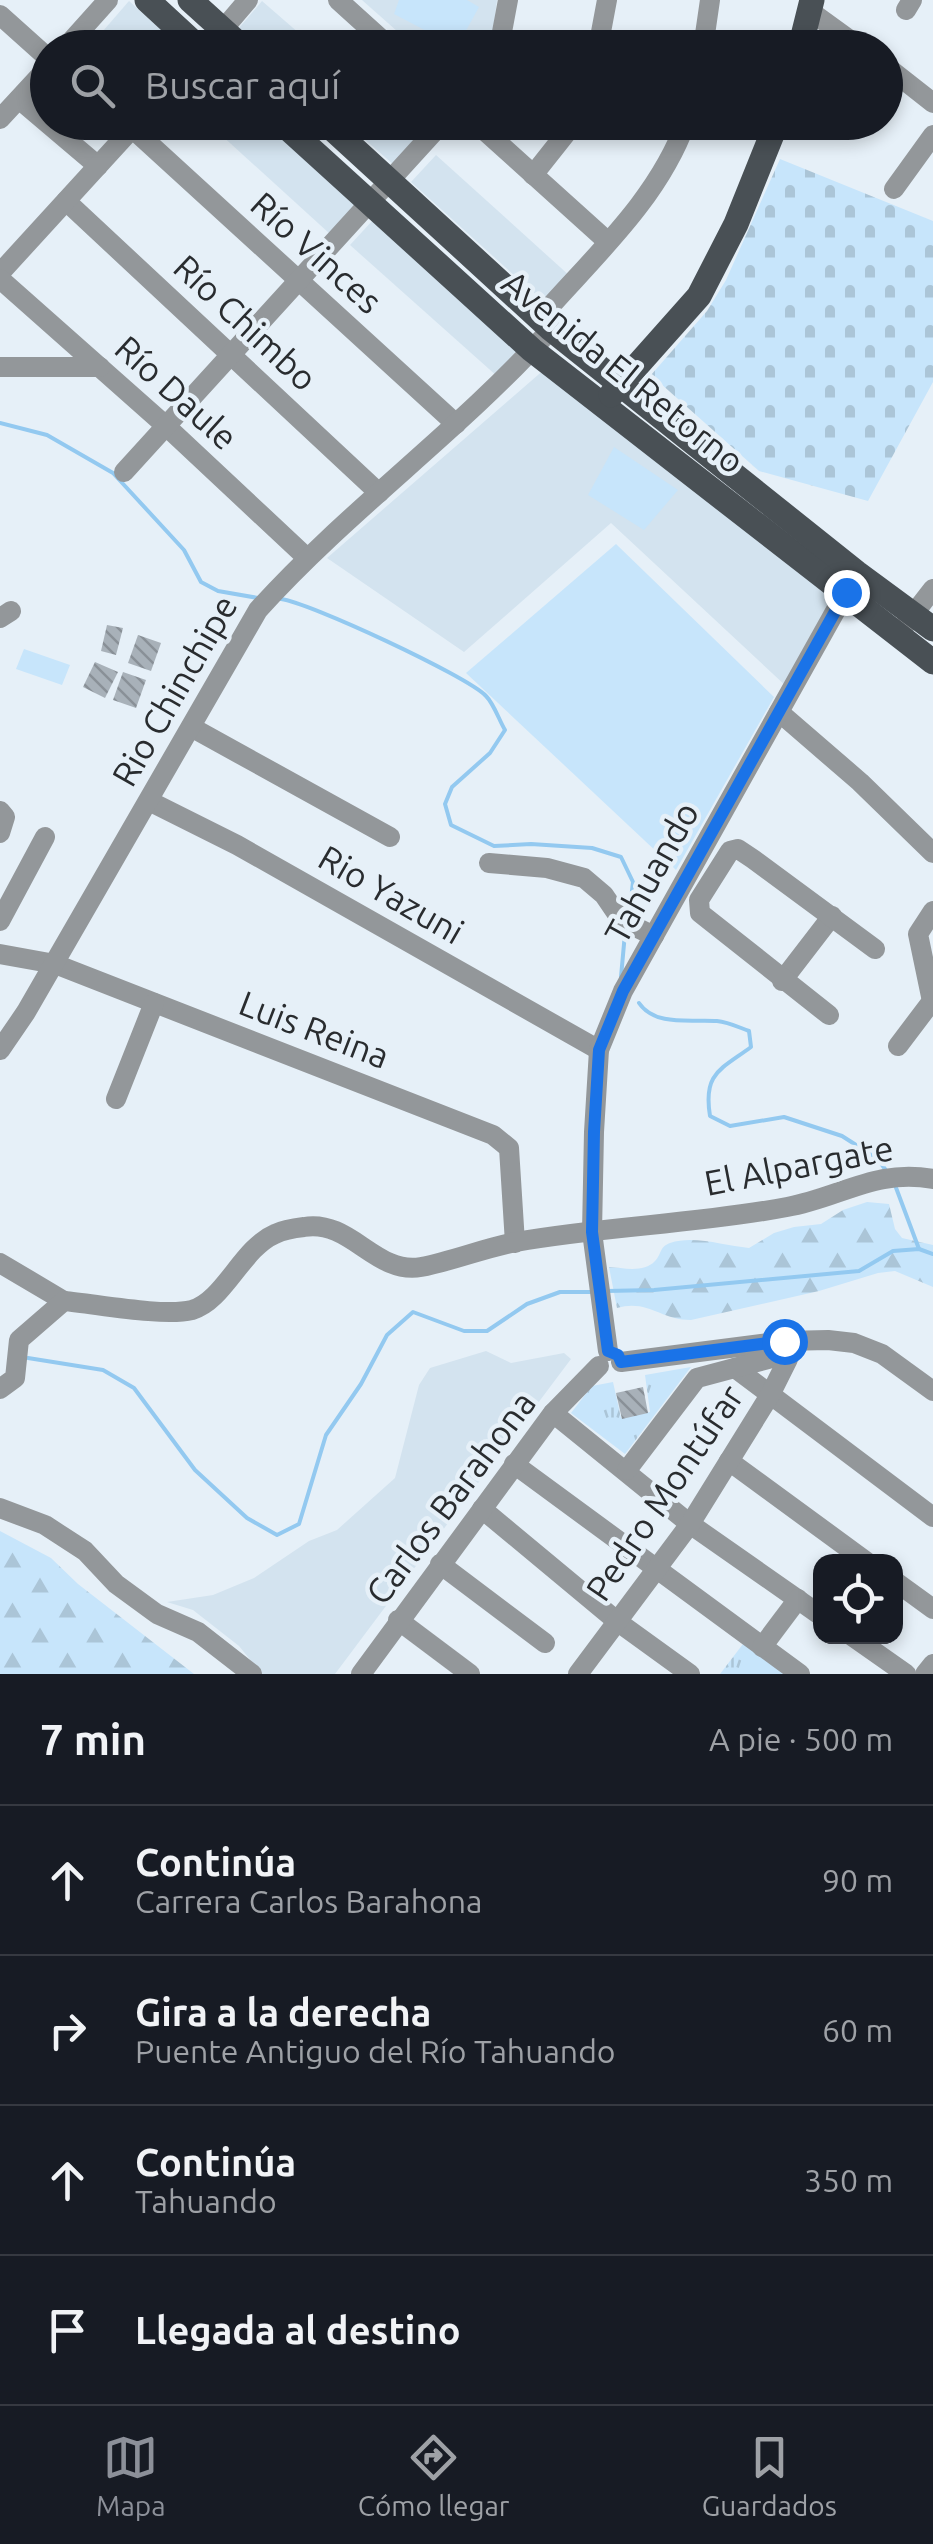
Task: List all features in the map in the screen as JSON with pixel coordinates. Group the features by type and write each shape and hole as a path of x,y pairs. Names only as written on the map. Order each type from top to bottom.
{"main road":[{"path":"147,0 180,30"},
{"path":"190,0 210,30"},
{"path":"805,30 811,5"},
{"name":"Avenida El Retorno","path":"300,140 532,350 602,406 914,626 933,662"},
{"name":"Avenida El Retorno","path":"344,140 545,324 852,582"},
{"path":"602,406 699,296 736,224 770,140"}],"street":[{"path":"81,30 108,0"},
{"path":"222,30 248,0"},
{"path":"338,0 371,30"},
{"path":"502,30 508,0"},
{"path":"601,30 607,0"},
{"path":"706,30 710,0"},
{"path":"811,5 840,30"},
{"path":"0,15 30,42"},
{"path":"903,79 933,103"},
{"path":"0,119 30,86"},
{"path":"19,98 30,107"},
{"path":"894,189 933,135"},
{"path":"68,140 98,166"},
{"path":"0,276 122,140"},
{"name":"Río Vinces","path":"150,140 456,424"},
{"path":"124,472 426,140"},
{"path":"494,140 607,241"},
{"path":"533,175 561,140"},
{"name":"Rio Chinchipe","path":"0,1050 55,964 258,610 306,556 456,424 532,350 545,324 607,241 662,176 678,140"},
{"name":"Río Chimbo","path":"66,201 380,493"},
{"name":"Río Daule","path":"0,276 306,556"},
{"path":"0,367 100,368"},
{"name":"Tahuando","path":"608,1352 593,1238 599,1050 623,991 852,582"},
{"path":"914,626 933,589"},
{"path":"779,712 933,852"},
{"path":"191,726 390,837"},
{"name":"Rio Yazuni","path":"148,800 237,845 599,1050"},
{"path":"0,811 5,817 0,833"},
{"path":"0,921 44,837"},
{"path":"828,1015 700,914 699,900 730,851 738,849 875,950"},
{"path":"489,863 547,868 584,878 596,886 622,920 654,936"},
{"path":"694,863 714,874"},
{"path":"898,1046 932,1004 918,934 933,911"},
{"path":"782,981 832,916"},
{"name":"Luis Reina","path":"0,954 55,964 502,1141 509,1148 515,1242"},
{"path":"116,1100 154,1002"},
{"name":"El Alpargate","path":"64,1301 177,1312 196,1309 214,1296 245,1257 273,1234 309,1226 331,1229 360,1243 379,1260 398,1267 418,1268 515,1242 593,1238 790,1207 904,1174 933,1179"},
{"path":"0,1263 64,1301 23,1336 18,1345 15,1378 0,1388"},
{"path":"608,1352 785,1347 828,1340 854,1343 882,1354 933,1391"},
{"path":"626,1470 696,1378 735,1368 785,1347"},
{"name":"Pedro Montúfar","path":"578,1674 690,1524 770,1395 788,1360 785,1347"},
{"name":"Carlos Barahona","path":"361,1674 514,1464 608,1352"},
{"path":"735,1368 933,1517"},
{"path":"553,1414 690,1524 813,1610"},
{"path":"729,1460 857,1554"},
{"path":"514,1464 800,1674"},
{"path":"0,1508 45,1525 85,1551 116,1584 157,1614 198,1632 252,1674"},
{"path":"482,1509 618,1622 690,1674"},
{"path":"440,1564 546,1643"},
{"path":"903,1587 933,1609"},
{"path":"762,1647 798,1599"},
{"path":"398,1620 470,1674"},
{"path":"863,1644 906,1674"},
{"path":"926,1674 933,1664"}],"shaded area":[{"path":"362,0 497,0 493,30 396,30"},
{"path":"129,1 161,30 104,30"},
{"path":"262,1 295,30 241,30 239,28"},
{"path":"227,140 283,140 356,206 330,234"},
{"path":"365,140 416,140 394,165"},
{"path":"436,155 571,277 546,304 411,182"},
{"path":"373,220 520,351 498,377 350,245"},
{"path":"546,368 841,597 787,687 611,523 464,652 327,558"},
{"path":"486,1351 511,1363 564,1353 571,1359 335,1674 262,1674 239,1646 193,1610 167,1602 213,1595 254,1578 309,1541 337,1530 395,1478 419,1385 430,1368"}],"green space":[{"path":"399,0 467,0 479,7 466,30 425,30 394,14"},
{"path":"780,159 933,221 933,382 868,501 759,471 651,375 707,311 726,280"},
{"path":"614,447 678,490 644,530 588,495"},
{"path":"616,544 774,697 676,870 466,673"},
{"path":"24,649 70,665 62,685 16,669"},
{"path":"867,1202 889,1204 895,1229 902,1238 933,1245 933,1287 895,1271 691,1320 637,1306 617,1308 609,1267 645,1267 655,1261 664,1247 680,1241 749,1248 774,1233 821,1224 843,1210"},
{"path":"691,1367 625,1454 571,1413 592,1386 613,1382 621,1418 650,1412 645,1375"},
{"path":"0,1531 51,1558 78,1584 194,1674 0,1674"},
{"path":"743,1644 787,1674 720,1674"}],"building":[{"path":"107,625 123,628 116,655 101,651"},
{"path":"138,635 161,643 151,671 128,663"},
{"path":"95,662 118,672 105,698 83,687"},
{"path":"123,672 146,680 136,708 113,700"},
{"path":"643,1387 648,1413 622,1419 616,1393"}],"waterway":[{"path":"0,423 47,435 113,473 184,550 201,582 218,591 258,598"},
{"path":"281,599 387,641 486,696 505,730 490,753 452,787 445,804 451,825 494,846 592,848 621,857 633,882 629,917"},
{"path":"621,977 625,933"},
{"path":"639,1003 664,1019 721,1022 749,1031 751,1047 712,1081 710,1116 730,1126 784,1117 842,1136 878,1159 887,1172"},
{"path":"895,1185 919,1249"},
{"path":"606,1291 859,1271 893,1251 919,1249 933,1254"},
{"path":"28,1358 103,1370 134,1388 195,1470 247,1518 277,1535 299,1524 326,1435 361,1384 387,1335 413,1312 464,1331 487,1331 527,1304 560,1292 591,1292"}],"route":[{"path":"784,1341 621,1362 618,1355 608,1351 592,1232 599,1050 623,991 846,592"}]}
